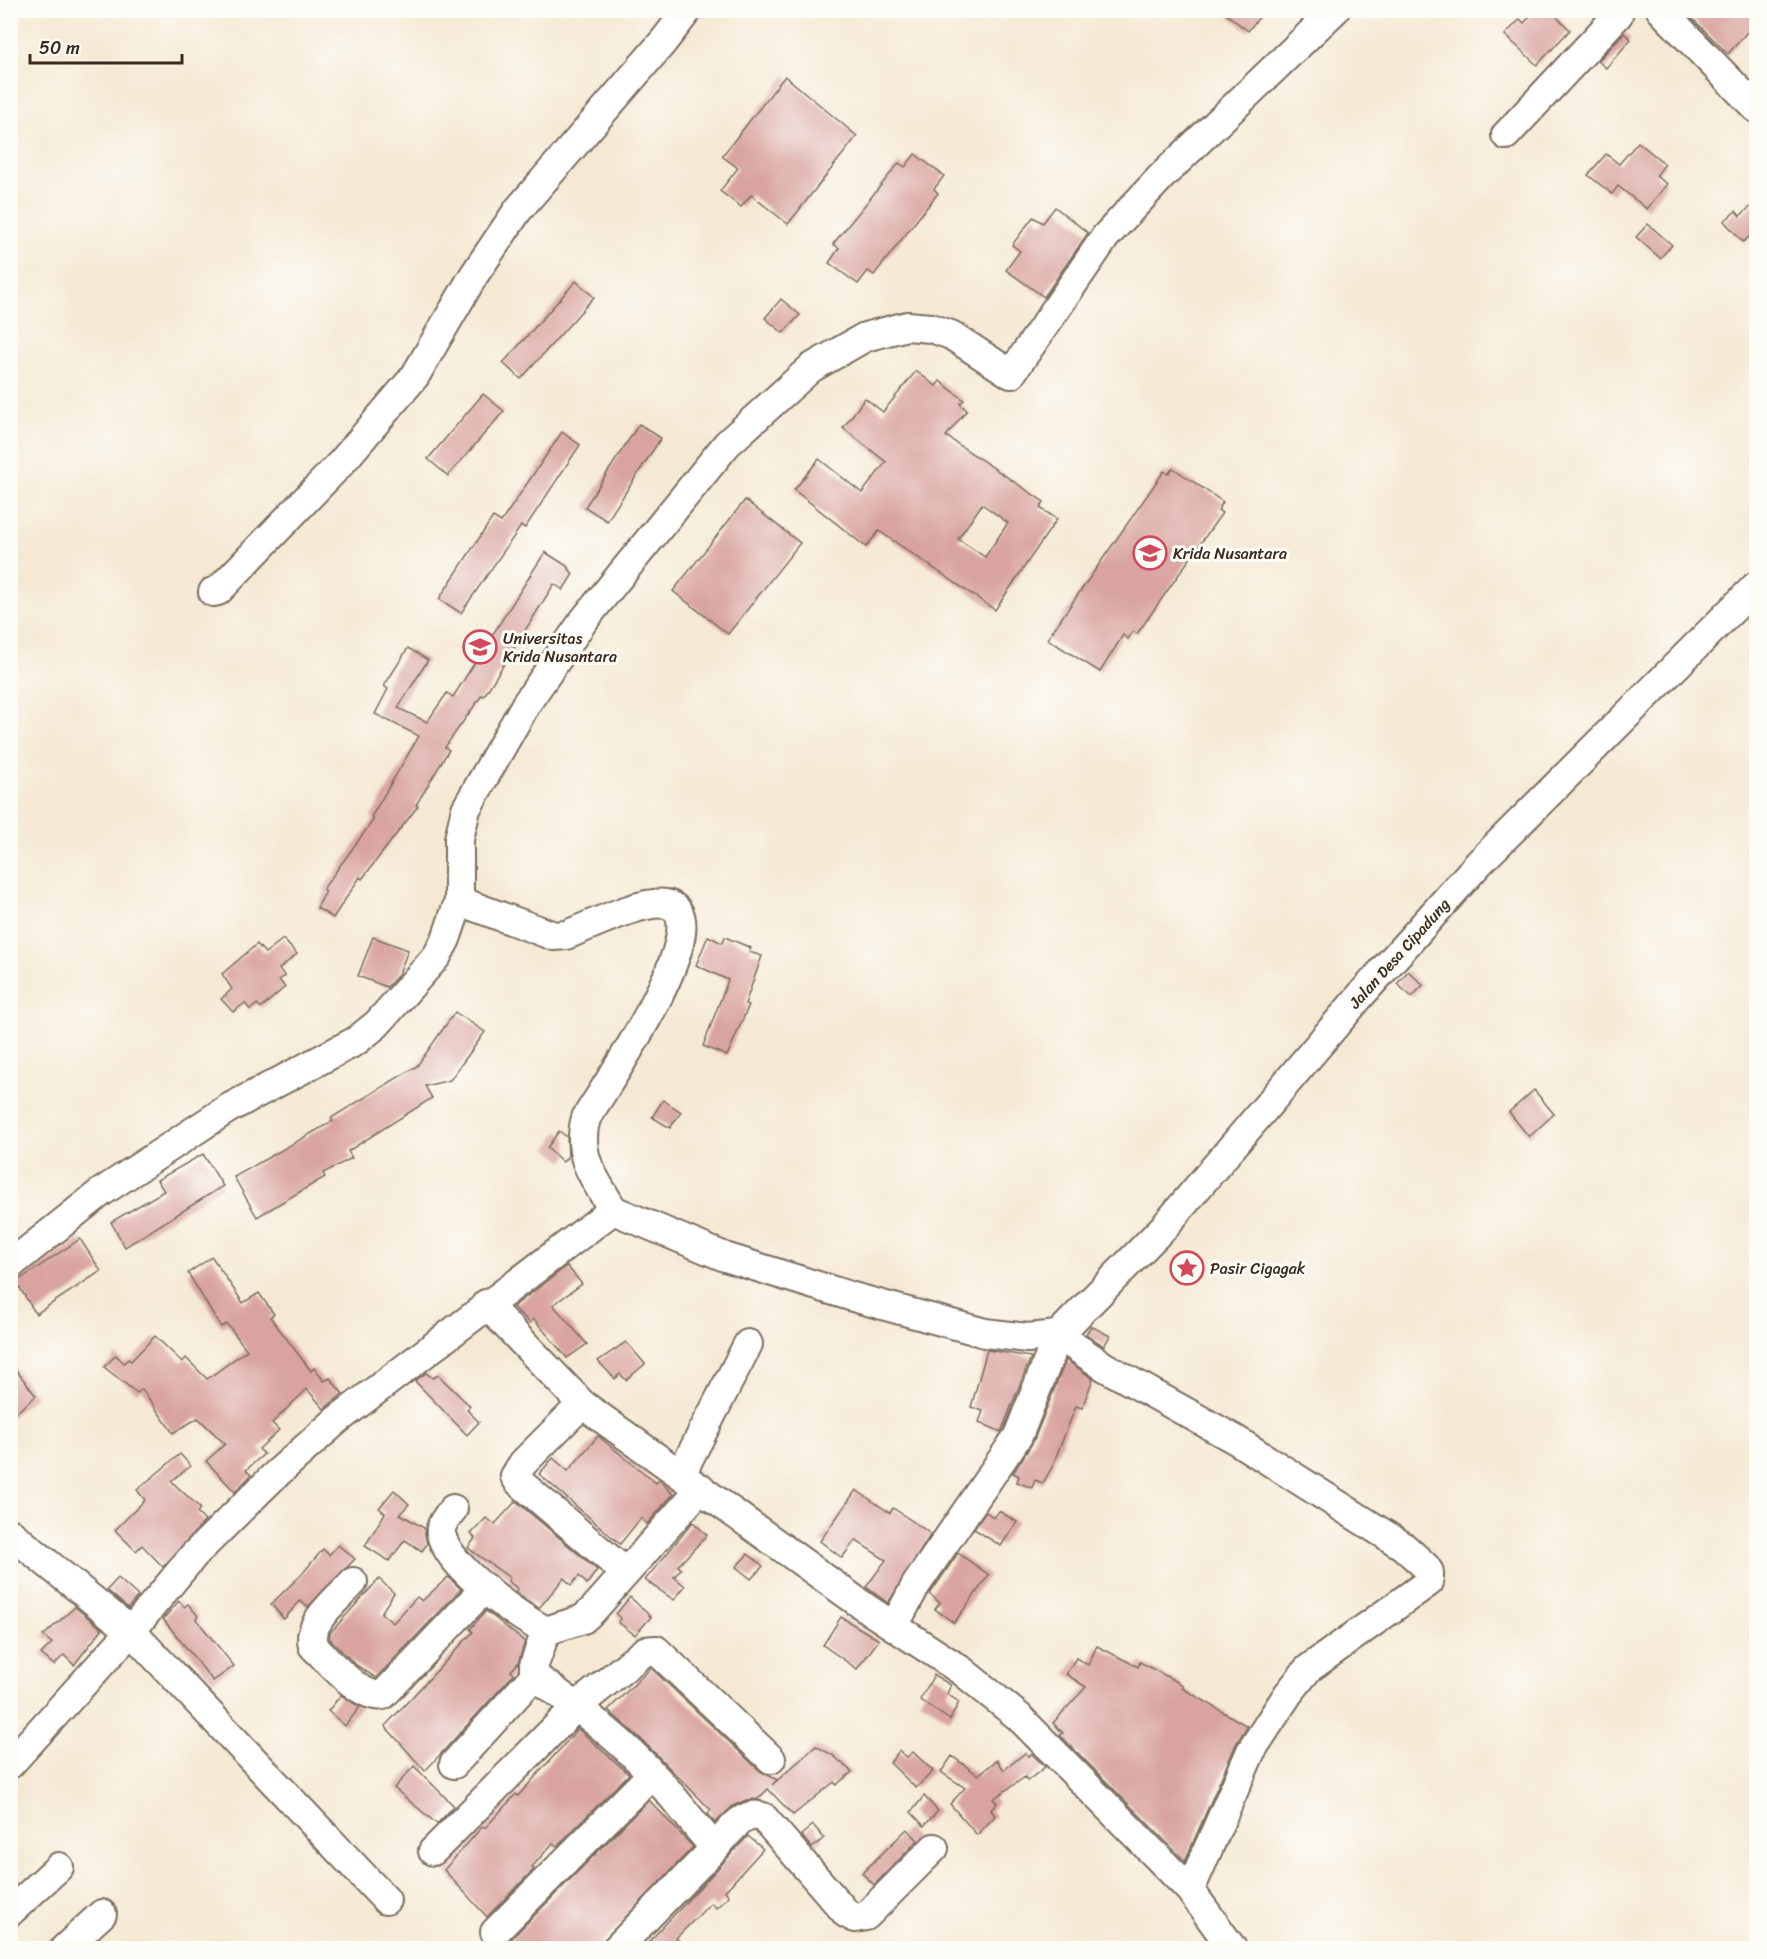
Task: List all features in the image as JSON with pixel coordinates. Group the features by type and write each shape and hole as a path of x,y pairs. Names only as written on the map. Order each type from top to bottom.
{"street":[{"path":"213,592 218,591 342,462 416,376 468,285 518,210 648,60 688,10"},
{"path":"10,1265 100,1193 229,1108 363,1035 377,1024 437,956 446,939 459,901 459,839 466,809 521,714 584,620 727,444 811,368 865,337 907,326 931,328 951,334 1011,374 1106,236 1161,177 1335,10"},
{"path":"1661,10 1756,108"},
{"path":"1506,135 1619,12"},
{"name":"Jalan Desa Cipadung","path":"1058,1335 1165,1226 1361,996 1479,863 1756,586"},
{"path":"459,901 554,936 566,935 648,905 666,904 676,909 681,917 682,941 671,972 635,1038 586,1118 582,1131 581,1146 588,1165 613,1210 725,1257 853,1297 985,1333 1028,1338 1058,1335 1105,1367 1236,1440 1330,1499 1403,1546 1419,1559 1429,1572 1429,1582 1308,1669 1288,1694 1251,1751 1190,1890"},
{"path":"10,1764 131,1631 194,1555 273,1477 337,1420 486,1304 613,1210"},
{"path":"486,1304 582,1404 761,1533 962,1671 1019,1718 1190,1890 1214,1919 1232,1948"},
{"path":"894,1626 916,1585 1018,1436 1058,1335"},
{"path":"546,1631 583,1619 593,1610 625,1572 691,1481 748,1344"},
{"path":"582,1404 523,1463 515,1476 625,1572"},
{"path":"453,1509 441,1526 441,1533 455,1559 485,1588 546,1631"},
{"path":"10,1533 131,1631 386,1900"},
{"path":"353,1582 314,1625 310,1638 313,1646 364,1694 377,1696 383,1695 485,1588"},
{"path":"454,1764 534,1676 534,1665 546,1631"},
{"path":"433,1851 578,1706 632,1659 645,1651 656,1650 771,1759"},
{"path":"534,1676 578,1706 652,1774 715,1848"},
{"path":"495,1932 652,1774"},
{"path":"617,1948 746,1815 754,1813 763,1817 847,1914 855,1918 866,1916 934,1848"},
{"path":"10,1912 59,1867"},
{"path":"65,1948 102,1914"}],"building":[{"path":"1221,10 1265,10 1248,31"},
{"path":"1536,10 1550,10 1570,30 1537,65 1505,35 1520,19 1524,23"},
{"path":"1684,10 1756,10 1756,22 1728,54"},
{"path":"1624,33 1631,39 1606,68 1598,61"},
{"path":"785,76 857,136 788,224 751,195 741,207 720,191 738,168 722,156"},
{"path":"1638,142 1665,164 1656,176 1667,184 1647,209 1618,186 1612,194 1588,175 1606,154 1619,164"},
{"path":"915,154 944,176 934,189 938,193 874,275 868,271 858,284 829,263 839,248 833,244 899,163 905,167"},
{"path":"1756,202 1756,231 1743,242 1724,221 1736,211 1740,216"},
{"path":"1055,207 1088,233 1044,297 1006,270 1020,251 1012,245 1033,217 1043,223"},
{"path":"1648,224 1672,245 1660,258 1636,237"},
{"path":"576,281 594,297 521,379 503,363"},
{"path":"781,299 800,315 783,333 765,318"},
{"path":"916,371 936,386 940,381 964,400 960,404 967,410 946,436 1044,502 1040,508 1057,519 995,610 879,531 866,547 794,490 819,459 862,493 886,462 843,428 865,398 883,412","holes":["982,504 1008,523 985,557 958,539"]},
{"path":"483,394 504,411 448,476 428,459"},
{"path":"639,424 661,438 607,521 585,507"},
{"path":"562,432 580,445 525,528 521,526 461,613 439,599 493,517 501,522"},
{"name":"Krida Nusantara","path":"1173,468 1223,502 1218,510 1222,513 1137,634 1133,631 1128,639 1123,635 1100,672 1047,639 1164,471 1168,474"},
{"path":"745,500 800,543 728,634 673,591"},
{"path":"545,552 567,566 573,574 563,590 554,584 484,696 482,695 445,747 449,750 416,805 418,806 362,879 360,877 333,918 317,908 326,891 323,889 374,819 371,817 419,736 375,714 388,689 384,686 408,648 428,660 398,708 427,722 447,693 453,697"},
{"path":"708,936 722,943 725,937 751,948 749,952 762,956 745,1004 749,1005 727,1056 703,1046 728,980 696,965"},
{"path":"373,937 408,950 399,974 387,987 358,976"},
{"path":"283,939 297,954 279,969 285,976 279,980 285,987 261,1008 257,1004 250,1010 245,1003 233,1012 221,999 232,989 222,974 257,944 265,953"},
{"path":"1408,971 1423,985 1412,997 1397,984"},
{"path":"455,1012 485,1032 450,1080 425,1086 432,1098 348,1151 352,1158 323,1173 325,1177 257,1217 234,1177 333,1121 331,1118 417,1066"},
{"path":"1534,1090 1554,1114 1529,1137 1509,1112"},
{"path":"663,1100 681,1112 670,1128 652,1117"},
{"path":"559,1131 567,1137 568,1156 563,1162 547,1148"},
{"path":"203,1154 223,1186 125,1247 111,1222 164,1191 157,1180"},
{"path":"80,1239 101,1271 36,1314 16,1282"},
{"path":"212,1257 243,1303 259,1293 274,1314 270,1317 311,1371 314,1368 324,1381 330,1378 343,1394 324,1409 307,1389 272,1423 279,1430 259,1449 264,1454 246,1470 251,1475 235,1492 206,1461 225,1444 198,1418 173,1433 142,1389 137,1393 104,1367 116,1355 124,1363 128,1359 131,1361 155,1336 182,1362 186,1358 207,1379 247,1350 227,1324 221,1327 188,1273"},
{"path":"567,1266 582,1284 553,1305 587,1344 567,1358 534,1319 530,1323 513,1307"},
{"path":"1091,1326 1110,1336 1104,1346 1086,1334"},
{"path":"626,1342 645,1364 626,1380 620,1374 615,1379 598,1361"},
{"path":"987,1350 1031,1357 1001,1432 979,1422 983,1411 971,1407"},
{"path":"1066,1360 1093,1379 1082,1408 1076,1406 1052,1467 1043,1483 1035,1480 1032,1488 1017,1482 1019,1476 1013,1473 1033,1442"},
{"path":"10,1362 36,1396 10,1418"},
{"path":"426,1373 433,1378 438,1375 470,1406 467,1410 479,1422 467,1435 415,1381"},
{"path":"598,1436 656,1483 659,1480 673,1494 647,1524 641,1518 620,1544 539,1474 553,1458 568,1471"},
{"path":"180,1454 191,1466 171,1481 200,1508 197,1513 205,1521 163,1567 142,1545 136,1551 115,1530 145,1500 137,1490"},
{"path":"394,1490 409,1504 400,1514 424,1528 427,1544 422,1551 405,1540 389,1561 365,1546 385,1513 379,1508"},
{"path":"856,1490 890,1513 893,1508 931,1534 888,1603 866,1587 886,1560 855,1540 842,1558 820,1541"},
{"path":"516,1501 597,1570 587,1584 579,1576 571,1585 564,1578 539,1608 515,1592 518,1589 508,1581 510,1578 468,1548 475,1538 471,1534 486,1518 495,1524"},
{"path":"999,1511 1017,1522 1001,1546 974,1529 986,1512 994,1518"},
{"path":"693,1522 707,1535 678,1566 681,1569 674,1577 685,1586 674,1600 645,1580"},
{"path":"338,1545 355,1559 308,1607 300,1601 284,1619 271,1604 301,1575 323,1549 329,1555"},
{"path":"958,1553 989,1575 954,1623 935,1609 940,1603 930,1594"},
{"path":"748,1554 763,1566 751,1579 736,1567"},
{"path":"448,1577 461,1589 376,1678 356,1665 329,1638 330,1633 379,1579 394,1593 381,1613 393,1623 417,1597 422,1601"},
{"path":"118,1578 138,1596 128,1608 107,1590"},
{"path":"630,1597 651,1617 635,1635 618,1622 621,1619 616,1614"},
{"path":"179,1601 184,1607 188,1604 198,1616 196,1619 234,1666 213,1681 163,1619"},
{"path":"75,1607 102,1629 74,1665 64,1655 54,1665 41,1654 52,1643 43,1636"},
{"path":"486,1611 525,1642 518,1663 511,1671 514,1674 425,1771 385,1726 473,1632 470,1629"},
{"path":"841,1617 879,1640 857,1669 823,1645"},
{"path":"1097,1646 1138,1667 1140,1662 1183,1685 1182,1688 1247,1726 1236,1744 1185,1861 1060,1735 1063,1733 1053,1723 1086,1687 1066,1674 1076,1658 1088,1665"},
{"path":"651,1668 760,1771 777,1780 772,1785 816,1746 834,1756 852,1772 836,1785 834,1782 793,1815 768,1789 758,1799 746,1800 733,1806 715,1823 708,1814 711,1810 641,1739 608,1710"},
{"path":"934,1675 951,1685 947,1694 959,1702 950,1720 920,1700"},
{"path":"341,1695 360,1707 345,1726 328,1711"},
{"path":"578,1729 629,1774 557,1846 553,1843 532,1867 534,1869 487,1917 444,1870 482,1827 486,1827 516,1794 518,1796"},
{"path":"899,1751 907,1757 913,1752 933,1771 916,1788 890,1763"},
{"path":"1025,1753 1028,1756 1032,1754 1045,1767 1027,1781 1025,1777 993,1799 997,1803 991,1810 995,1816 977,1835 950,1804 965,1788 941,1772 952,1756 978,1775 997,1760 1004,1770"},
{"path":"414,1766 454,1806 437,1824 394,1788"},
{"path":"924,1796 938,1811 924,1826 911,1812"},
{"path":"649,1800 693,1847 601,1944 596,1948 519,1948 510,1940"},
{"path":"813,1825 824,1838 812,1848 801,1835"},
{"path":"907,1829 918,1840 874,1885 862,1873"},
{"path":"748,1836 763,1849 725,1891 729,1896 716,1908 711,1903 676,1938 687,1948 643,1948"}],"place":[{"name":"Krida Nusantara","path":"1150,553"},
{"name":"Universitas Krida Nusantara","path":"480,647"},
{"name":"Pasir Cigagak","path":"1187,1268"}]}
